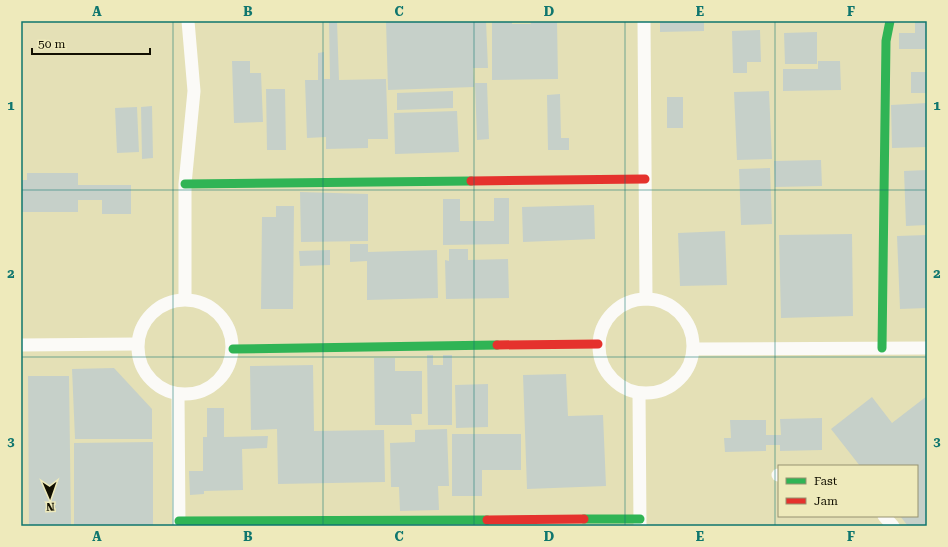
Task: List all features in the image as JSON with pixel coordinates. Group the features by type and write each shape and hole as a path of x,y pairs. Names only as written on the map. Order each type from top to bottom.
{"street":[{"path":"185,300 185,184 194,91 188,21"},
{"path":"644,21 646,299"},
{"path":"882,348 886,41 890,21"},
{"path":"185,184 645,179"},
{"path":"191,299 207,304 223,317 231,332 233,349 228,369 215,384 200,392 178,394 163,389 149,379 139,361 137,344 142,324 154,309 170,301 191,299"},
{"path":"652,299 668,304 684,316 692,332 694,349 689,368 676,384 661,392 639,394 624,389 610,378 600,361 598,344 604,324 616,309 632,301 652,299"},
{"path":"21,346 137,344"},
{"path":"233,349 598,344"},
{"path":"694,349 927,348"},
{"path":"178,394 179,524 640,522 639,394"},
{"path":"885,517 893,526"}],"shaded area":[{"path":"21,21 927,21 927,526 21,526"}],"building":[{"path":"329,21 337,21 339,80 386,79 388,139 368,139 368,148 326,149 326,137 307,138 305,80 318,80 318,53 324,52 324,79 330,79"},
{"path":"386,21 486,21 488,68 473,68 474,87 388,90"},
{"path":"492,21 512,21 512,24 531,24 530,21 557,21 558,79 492,80"},
{"path":"660,21 704,21 704,31 660,32"},
{"path":"915,21 927,21 927,49 899,49 899,33 915,33"},
{"path":"760,30 761,62 747,62 747,73 733,73 732,31"},
{"path":"817,32 817,64 785,64 784,33"},
{"path":"232,61 250,61 250,73 261,73 263,122 234,123"},
{"path":"818,61 840,61 841,90 783,91 783,69 818,69"},
{"path":"911,72 927,72 927,93 911,93"},
{"path":"475,83 487,83 489,139 477,140"},
{"path":"266,89 285,89 286,150 267,150"},
{"path":"453,91 453,108 397,110 397,93"},
{"path":"769,91 772,159 737,160 734,92"},
{"path":"560,94 561,138 569,138 569,150 548,150 547,95"},
{"path":"667,97 683,97 683,128 667,128"},
{"path":"927,103 927,147 892,148 891,105"},
{"path":"152,106 153,158 142,159 141,107"},
{"path":"137,107 139,152 117,153 115,108"},
{"path":"457,111 459,152 395,154 394,113"},
{"path":"821,160 822,186 775,187 774,161"},
{"path":"770,168 772,224 741,225 739,169"},
{"path":"927,170 927,225 906,226 904,171"},
{"path":"27,173 78,173 78,185 131,185 131,214 102,214 102,200 78,200 78,212 21,212 21,180 27,180"},
{"path":"300,192 368,194 368,241 301,242"},
{"path":"494,198 509,198 509,244 443,245 443,199 460,199 460,221 494,221"},
{"path":"594,205 595,239 523,242 522,207"},
{"path":"276,206 294,206 293,309 261,309 262,217 276,217"},
{"path":"725,231 727,285 680,286 678,233"},
{"path":"852,234 853,316 781,318 779,235"},
{"path":"927,235 927,308 900,309 897,236"},
{"path":"350,244 368,244 368,252 437,250 438,298 367,300 367,261 350,262"},
{"path":"449,249 468,249 468,260 508,259 509,298 446,299 445,260 449,261"},
{"path":"330,250 330,265 300,266 299,251"},
{"path":"427,355 433,355 433,365 443,365 443,355 452,355 452,425 428,425"},
{"path":"374,358 395,358 395,371 422,371 422,414 411,414 412,425 375,425"},
{"path":"313,365 314,431 384,430 385,482 278,484 277,429 251,430 250,366"},
{"path":"114,368 152,409 152,439 75,439 72,369"},
{"path":"566,374 568,416 603,415 606,486 527,489 523,375"},
{"path":"28,376 69,376 71,526 29,526"},
{"path":"488,384 488,427 456,428 455,385"},
{"path":"927,396 927,526 908,526 901,517 918,517 918,465 859,465 831,429 872,397 892,423"},
{"path":"207,408 224,408 224,437 268,436 267,448 242,449 243,490 204,491 204,494 190,495 189,471 203,471 203,437 207,437"},
{"path":"822,418 822,450 780,451 780,445 766,445 766,451 725,452 724,438 731,438 730,420 766,420 766,435 781,435 780,419"},
{"path":"447,429 449,486 438,486 439,510 400,511 399,487 391,487 390,443 415,442 415,430"},
{"path":"452,434 521,434 521,470 482,470 482,496 452,496"},
{"path":"153,442 153,526 74,526 74,443"}],"traffic: fast":[{"path":"882,348 886,41 890,21"},
{"path":"185,184 471,181"},
{"path":"233,349 497,345"},
{"path":"584,519 640,519"},
{"path":"179,521 487,520"}],"traffic: jam":[{"path":"471,181 645,179"},
{"path":"497,345 598,344"},
{"path":"487,520 584,519"}]}
